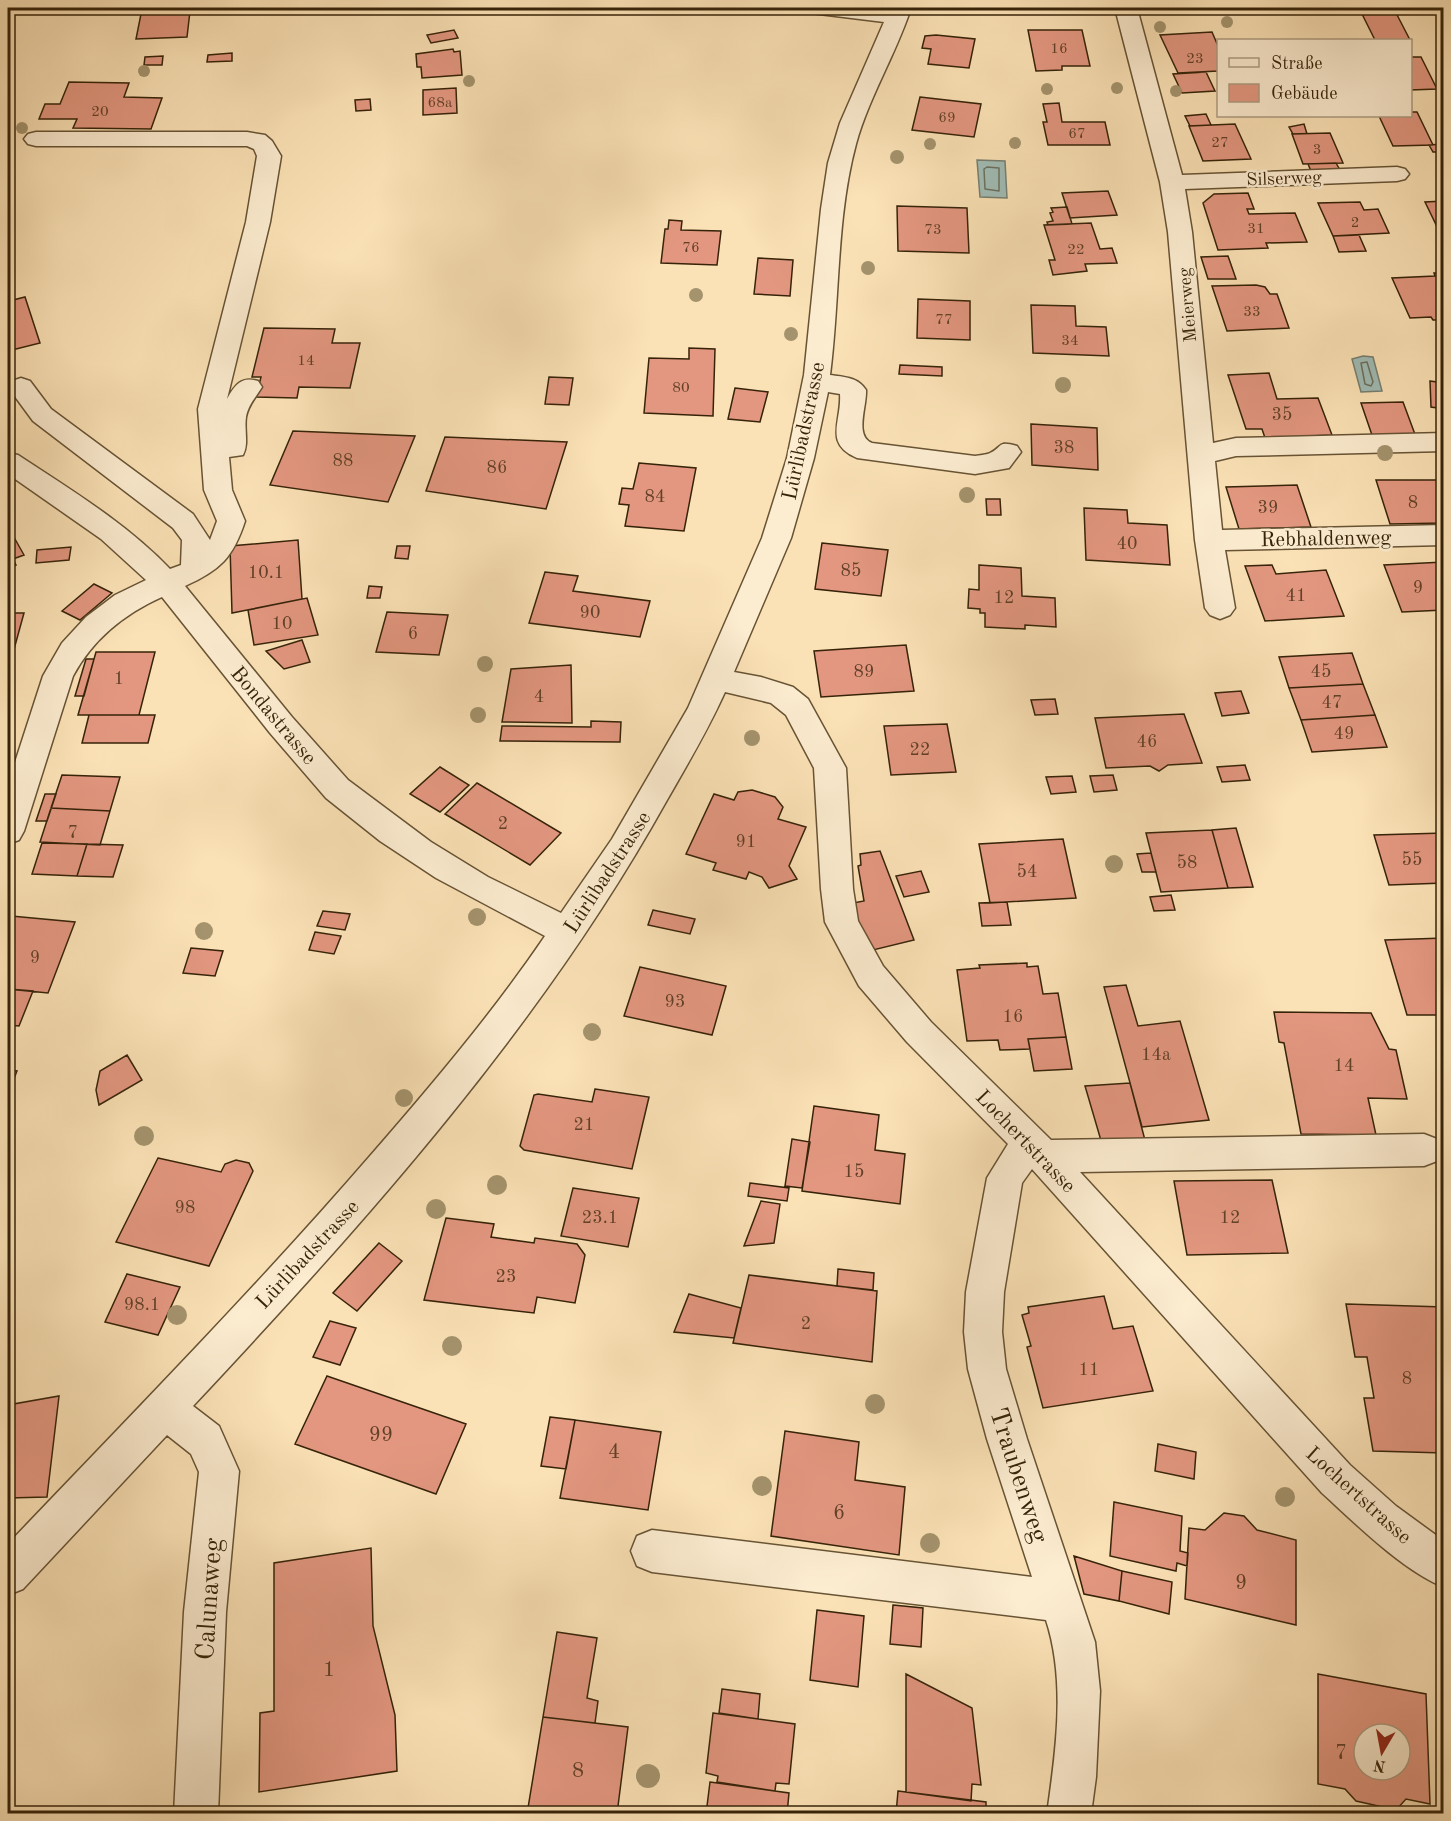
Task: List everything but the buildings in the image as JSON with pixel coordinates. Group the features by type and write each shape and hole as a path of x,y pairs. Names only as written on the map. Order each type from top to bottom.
{"street":[{"path":"819,8 899,12"},
{"name":"Meierweg","path":"1126,8 1172,182 1180,231 1209,540 1220,608"},
{"name":"Lürlibadstrasse","path":"8,1574 406,1144 472,1065 568,932 652,802 718,680 766,566 786,509 807,430 821,347 826,276 841,156 899,12"},
{"path":"36,139 247,139 256,140 268,150 269,156 258,222 211,409 218,490 231,521"},
{"name":"Silserweg","path":"1172,182 1397,174"},
{"path":"815,381 846,386 853,390 849,432 850,442 855,448 867,452 975,465 999,461 1007,452"},
{"path":"21,387 42,415 183,521 196,539 195,570"},
{"path":"8,831 58,676 72,651 96,625 125,602 195,570 215,556 225,538 238,499 231,420 238,399 249,387"},
{"path":"1201,455 1236,447 1443,442"},
{"name":"Bondastrasse","path":"8,462 74,503 129,544 166,583 281,725 336,788 380,824 459,878 498,900 568,932"},
{"name":"Rebhaldenweg","path":"1209,540 1443,535"},
{"name":"Lochertstrasse","path":"718,680 782,695 797,707 830,768 837,889 842,922 871,976 919,1032 1036,1149 1336,1479 1383,1520 1443,1567"},
{"path":"1036,1149 1424,1150"},
{"name":"Traubenweg","path":"1036,1149 1005,1178 985,1292 983,1332 987,1369 1004,1429 1074,1642 1079,1691 1074,1777 1069,1814"},
{"name":"Calunaweg","path":"164,1408 206,1440 219,1471 205,1612 196,1814"},
{"path":"652,1551 1061,1602"}],"water":[{"path":"977,160 1005,161 1007,198 980,197"},
{"path":"1363,356 1373,357 1382,391 1361,392 1352,359"}]}
